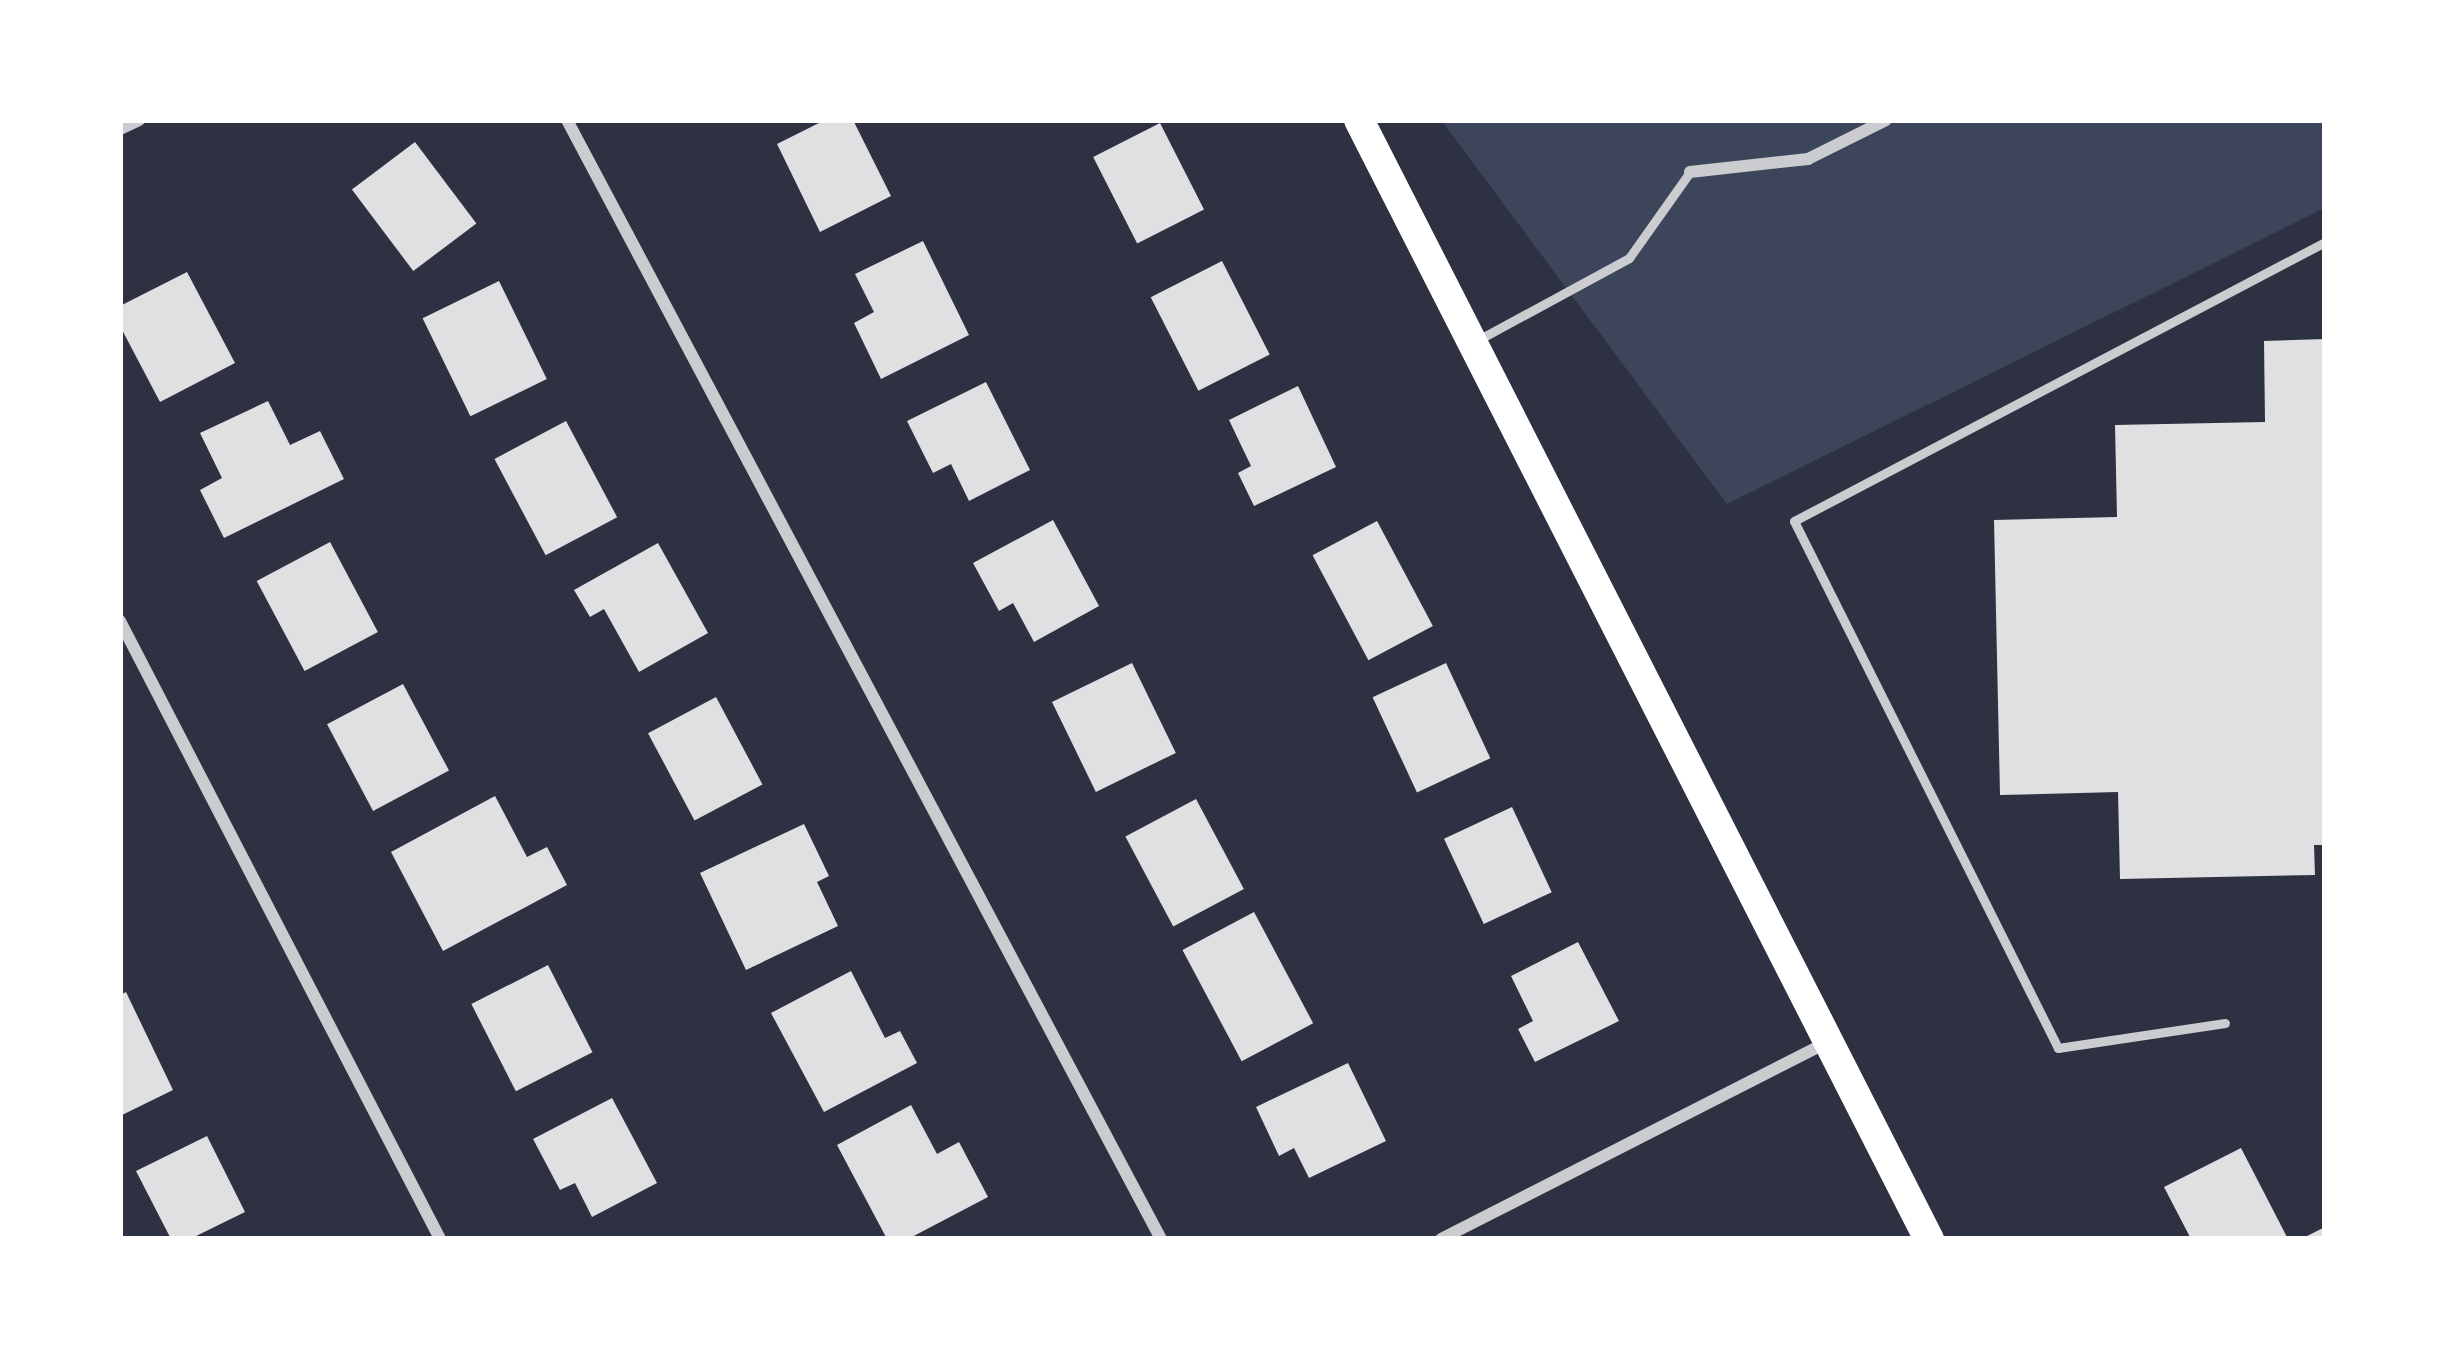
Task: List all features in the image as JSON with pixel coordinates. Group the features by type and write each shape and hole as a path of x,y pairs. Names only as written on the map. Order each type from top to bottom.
{"main road":[{"path":"1359,120 1929,1239"}],"street":[{"path":"120,129 139,120"},
{"path":"567,120 1161,1239"},
{"path":"1690,172 1808,159 1886,120"},
{"path":"120,621 440,1239"},
{"path":"1441,1239 1828,1041"}],"lane":[{"path":"1472,343 1629,258 1690,172"},
{"path":"2225,1023 2058,1048 1794,521 2325,242"}],"shaded area":[{"path":"1441,120 2325,120 2325,208 1727,504"}],"building":[{"path":"825,120 853,120 891,196 820,232 777,144"},
{"path":"1160,123 1204,209 1137,243 1093,157"},
{"path":"415,142 476,223 413,271 352,190"},
{"path":"923,241 969,335 881,379 854,323 874,312 855,274"},
{"path":"1222,261 1270,355 1198,391 1151,297"},
{"path":"187,272 235,363 160,402 120,326 120,306"},
{"path":"499,281 547,379 470,416 423,318"},
{"path":"2325,339 2325,845 2314,845 2315,875 2120,879 2118,792 2000,795 1994,520 2117,517 2115,425 2265,422 2264,341"},
{"path":"986,382 1030,470 969,501 951,464 933,473 907,421"},
{"path":"1298,386 1336,467 1254,506 1238,473 1251,466 1229,420"},
{"path":"268,401 290,445 320,431 344,479 224,538 200,490 222,478 200,433"},
{"path":"566,421 617,517 546,555 494,459"},
{"path":"1053,520 1099,606 1034,642 1013,603 999,611 973,563"},
{"path":"1377,521 1433,626 1368,660 1313,555"},
{"path":"330,542 378,632 305,671 257,581"},
{"path":"658,543 708,633 639,672 604,609 590,617 574,590"},
{"path":"1132,663 1176,753 1096,792 1052,702"},
{"path":"1446,663 1490,758 1417,792 1373,697"},
{"path":"403,684 449,771 373,811 327,724"},
{"path":"716,697 762,784 694,821 648,733"},
{"path":"495,796 527,857 547,847 567,885 443,951 391,852"},
{"path":"1196,799 1244,889 1173,927 1125,837"},
{"path":"1512,807 1552,892 1484,924 1444,839"},
{"path":"804,824 829,876 817,882 838,926 746,970 700,873"},
{"path":"1254,912 1313,1023 1242,1061 1182,950"},
{"path":"1578,942 1619,1021 1535,1062 1518,1029 1533,1021 1511,976"},
{"path":"548,965 592,1052 516,1091 471,1004"},
{"path":"851,971 885,1038 900,1031 917,1063 824,1112 771,1013"},
{"path":"126,992 173,1090 120,1116 120,995"},
{"path":"1348,1063 1386,1141 1309,1178 1294,1148 1279,1156 1256,1107"},
{"path":"612,1098 657,1183 592,1217 575,1183 560,1190 533,1139"},
{"path":"911,1105 937,1154 959,1142 988,1197 908,1239 887,1239 837,1145"},
{"path":"207,1136 245,1212 190,1239 171,1239 136,1171"},
{"path":"2241,1148 2288,1239 2191,1239 2164,1187"},
{"path":"2325,1227 2325,1239 2301,1239"}]}
